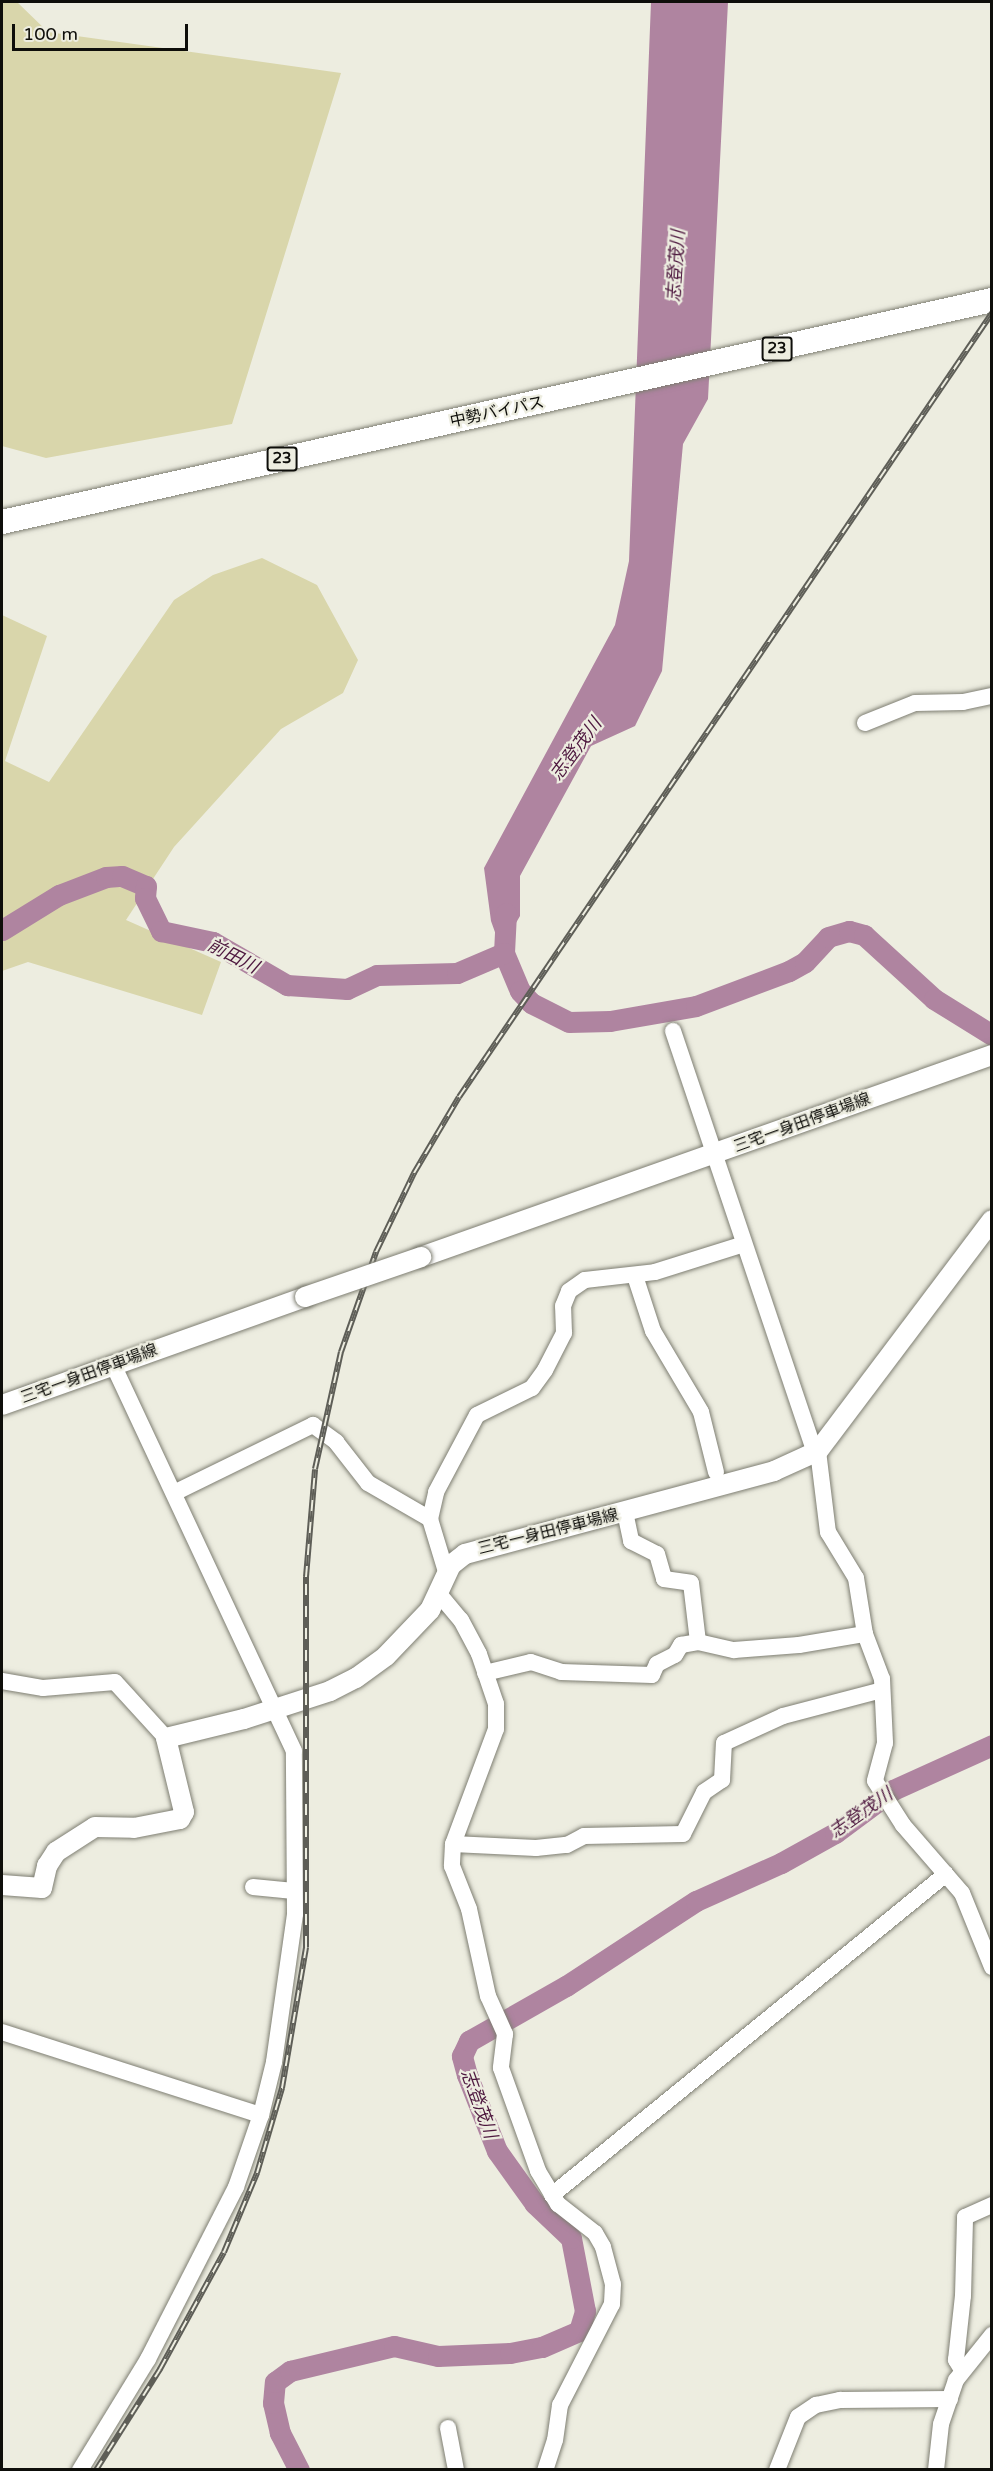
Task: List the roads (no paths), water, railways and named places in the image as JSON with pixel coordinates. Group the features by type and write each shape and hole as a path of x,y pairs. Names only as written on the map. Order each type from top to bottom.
{"highway":[{"name":"中勢バイパス","path":"2,522 992,300"}],"main road":[{"name":"三宅一身田停車場線","path":"2,1405 985,1058"},
{"name":"三宅一身田停車場線","path":"166,1738 330,1691 368,1670 403,1640 430,1610 458,1558 474,1551 774,1472 817,1452 992,1220"},
{"path":"2,1885 42,1888 47,1866 56,1851 95,1827 134,1828 180,1819 184,1812 166,1738"}],"street":[{"path":"865,723 915,703 963,702 992,696"},
{"path":"673,1031 712,1155 817,1452 828,1532 856,1578 865,1634 882,1690 885,1743 874,1776 892,1809 962,1893 992,1967"},
{"path":"447,1575 430,1520 436,1492 477,1415 532,1388 545,1370 564,1333 563,1306 569,1292 592,1279 635,1276 744,1244"},
{"path":"635,1276 653,1331 701,1412 716,1472"},
{"path":"80,2469 148,2359 214,2236 261,2115 283,2012 294,1891 294,1751 276,1707 113,1365"},
{"path":"174,1493 313,1425 336,1442 368,1483 430,1520"},
{"path":"625,1512 631,1541 657,1554 664,1579 692,1583 698,1642"},
{"path":"439,1594 461,1620 496,1704 496,1729 453,1844 453,1872 469,1909 494,2012 505,2034 502,2072 532,2157 552,2195 600,2241 613,2295 560,2405 555,2440 545,2469"},
{"path":"485,1673 531,1662 561,1672 652,1674 657,1664 675,1655 681,1645 698,1642 734,1650 799,1645 865,1634"},
{"path":"2,1681 43,1688 115,1682 166,1738"},
{"path":"453,1844 536,1848 567,1845 584,1836 683,1834 704,1792 722,1780 724,1743 783,1716 882,1690"},
{"path":"552,2195 946,1874"},
{"path":"253,1887 294,1891"},
{"path":"2,2032 261,2115"},
{"path":"962,2370 956,2360 963,2296 965,2217 992,2205"},
{"path":"936,2469 941,2424 962,2370 992,2335"},
{"path":"777,2469 798,2417 816,2405 840,2400 950,2399"},
{"path":"448,2428 456,2469"}],"water":[{"path":"651,2 728,2 708,399 683,444 662,671 635,726 591,746 520,876 520,916 501,949 491,921 484,868 615,625 629,561"}],"waterway":[{"name":"前田川","path":"2,930 59,895 106,877 122,876 146,886 145,898 161,931 213,942 287,985 347,989 377,975 457,973 504,953"},
{"name":"志登茂川","path":"506,913 504,953 520,991 531,1003 569,1022 610,1021 696,1006 789,971 805,962 828,937 849,931 864,935 934,999 992,1035"},
{"name":"志登茂川","path":"299,2470 280,2433 273,2403 275,2382 290,2371 394,2346 438,2356 510,2353 542,2347 579,2331 585,2311 571,2238 535,2204 497,2151 467,2075 462,2056 469,2041 566,1986 696,1901 781,1863 835,1833 893,1790 992,1745"}],"railway":[{"path":"96,2470 160,2369 224,2252 257,2173 282,2088 306,1947 306,1577 315,1469 341,1352 376,1252 414,1173 459,1097 992,313"}]}
